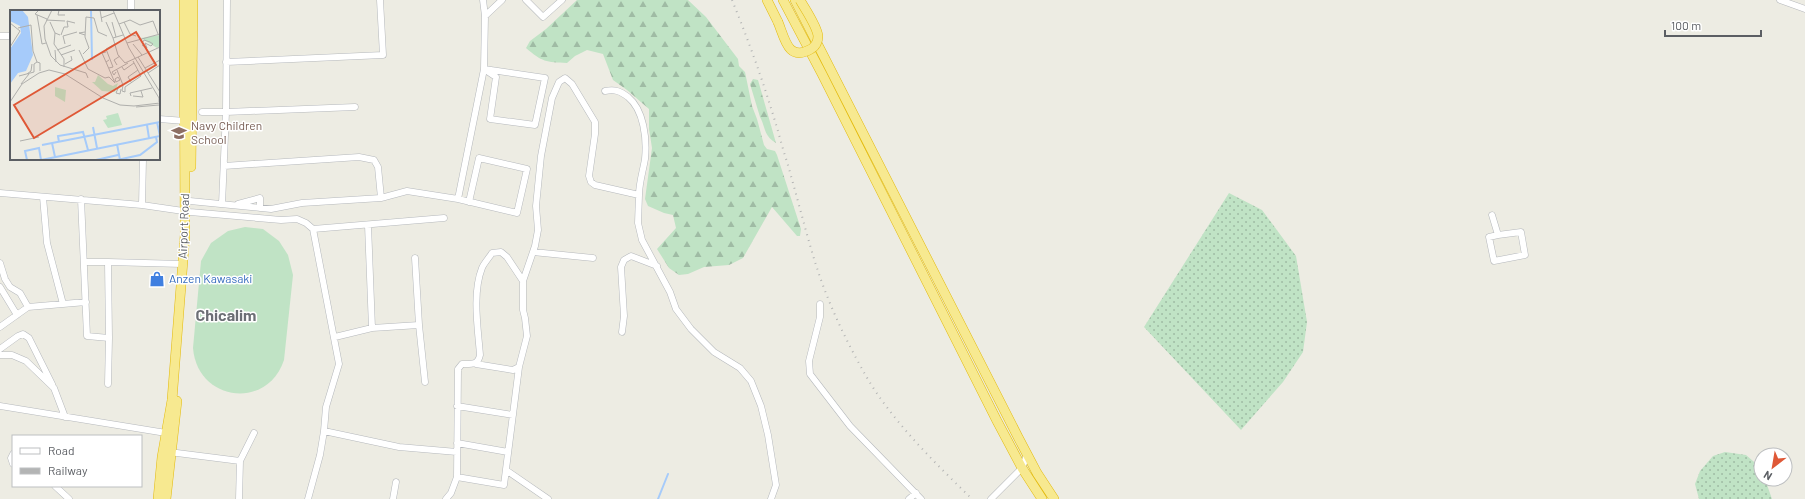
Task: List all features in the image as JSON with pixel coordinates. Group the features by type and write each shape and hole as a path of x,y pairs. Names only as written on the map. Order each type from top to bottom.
{"highway":[{"name":"Airport Road","path":"158,499 167,452 181,358 187,211 184,0"},
{"name":"Airport Road","path":"166,499 166,433 172,400 182,264 187,211 190,201 193,0"},
{"path":"767,0 789,48 800,54 816,45 818,38 817,33 800,0"},
{"path":"783,0 1022,468 1042,499"},
{"path":"795,0 1027,455 1054,499"}],"street":[{"path":"131,0 132,10"},
{"path":"222,204 226,112 226,0"},
{"path":"226,62 383,55 380,0"},
{"path":"458,199 484,69 485,16 483,0"},
{"path":"485,16 502,0"},
{"path":"526,0 542,17 562,0"},
{"path":"1780,0 1805,9"},
{"path":"484,69 545,78 535,125 490,119 496,77 484,69"},
{"path":"457,477 504,485 519,367 527,336 523,310 523,281 533,252 538,230 536,200 545,132 552,98 559,82 565,78 572,84 594,122 595,134 589,176 591,182 595,185 639,196"},
{"path":"605,91 612,89 623,94 631,100 639,114 645,140 645,158 639,196 638,224 642,240 670,292 676,309 691,329 714,352 740,368 751,381 761,406 768,435 776,486 771,499"},
{"path":"202,112 355,107"},
{"path":"160,120 185,121"},
{"path":"224,166 359,157 374,160 378,167 381,198"},
{"path":"190,201 271,209 302,203 381,198 407,191 458,199 469,202 518,213 527,169 479,158 469,202"},
{"path":"142,205 143,160"},
{"path":"0,193 81,199 281,220 297,218 306,222 313,229 335,337 338,364 326,407 324,431 308,499"},
{"path":"44,197 47,243 62,304"},
{"path":"234,205 260,198 260,208"},
{"path":"81,199 87,336 109,338"},
{"path":"1492,215 1498,235"},
{"path":"313,229 444,218"},
{"path":"368,225 372,328"},
{"path":"1521,232 1524,255 1494,261 1489,237 1498,235 1521,232"},
{"path":"476,364 480,355 476,304 479,275 482,267 492,253 502,252 523,281"},
{"path":"533,252 593,258"},
{"path":"622,332 624,316 621,267 624,260 631,256 657,266"},
{"path":"415,258 419,325 425,382"},
{"path":"84,262 182,264"},
{"path":"108,262 108,384"},
{"path":"0,263 10,287 20,293 28,307"},
{"path":"0,287 17,315"},
{"path":"0,327 28,307 86,302"},
{"path":"820,304 820,317 809,361 810,374 850,426 921,499"},
{"path":"335,337 372,328 419,325"},
{"path":"0,349 23,334 29,338 66,416"},
{"path":"0,355 12,355 22,359 54,388"},
{"path":"446,499 451,493 457,477 458,369 462,364 476,364 513,370 519,367"},
{"path":"0,406 166,433"},
{"path":"457,406 513,415"},
{"path":"324,431 398,447 457,452"},
{"path":"239,499 240,461 254,433"},
{"path":"457,443 508,452"},
{"path":"167,452 240,461"},
{"path":"991,499 1022,468 1027,455"},
{"path":"506,470 548,499"},
{"path":"394,499 396,482"},
{"path":"56,487 69,499"},
{"path":"909,499 916,494"}],"green space":[{"path":"577,0 688,0 706,17 738,59 739,66 745,72 752,106 764,145 767,149 775,151 777,155 801,229 800,236 797,236 772,207 743,258 729,265 704,267 688,274 679,275 669,268 657,249 676,228 673,215 648,206 645,199 652,148 649,129 649,109 613,80 603,54 587,50 575,56 567,63 554,62 540,59 526,48 530,41 546,29"},
{"path":"753,79 758,80 776,143 767,134 760,117 750,84"},
{"path":"1229,193 1262,210 1296,256 1307,322 1303,352 1283,382 1241,430 1144,327"},
{"path":"245,227 263,229 279,241 288,255 293,275 284,360 275,376 263,387 249,393 234,393 219,389 207,379 197,366 193,348 201,261 211,243 228,231"},
{"path":"1725,452 1746,455 1753,461 1753,487 1768,487 1772,499 1699,499 1695,484 1700,471 1713,456"}],"waterway":[{"path":"658,499 668,474"}],"railway":[{"path":"732,0 766,92 821,279 832,308 851,349 866,376 888,409 915,441 972,499"}],"place":[{"name":"Navy Children School","path":"179,133"},
{"name":"Anzen Kawasaki","path":"157,279"}],"district":[{"name":"Chicalim","path":"226,315"}]}
